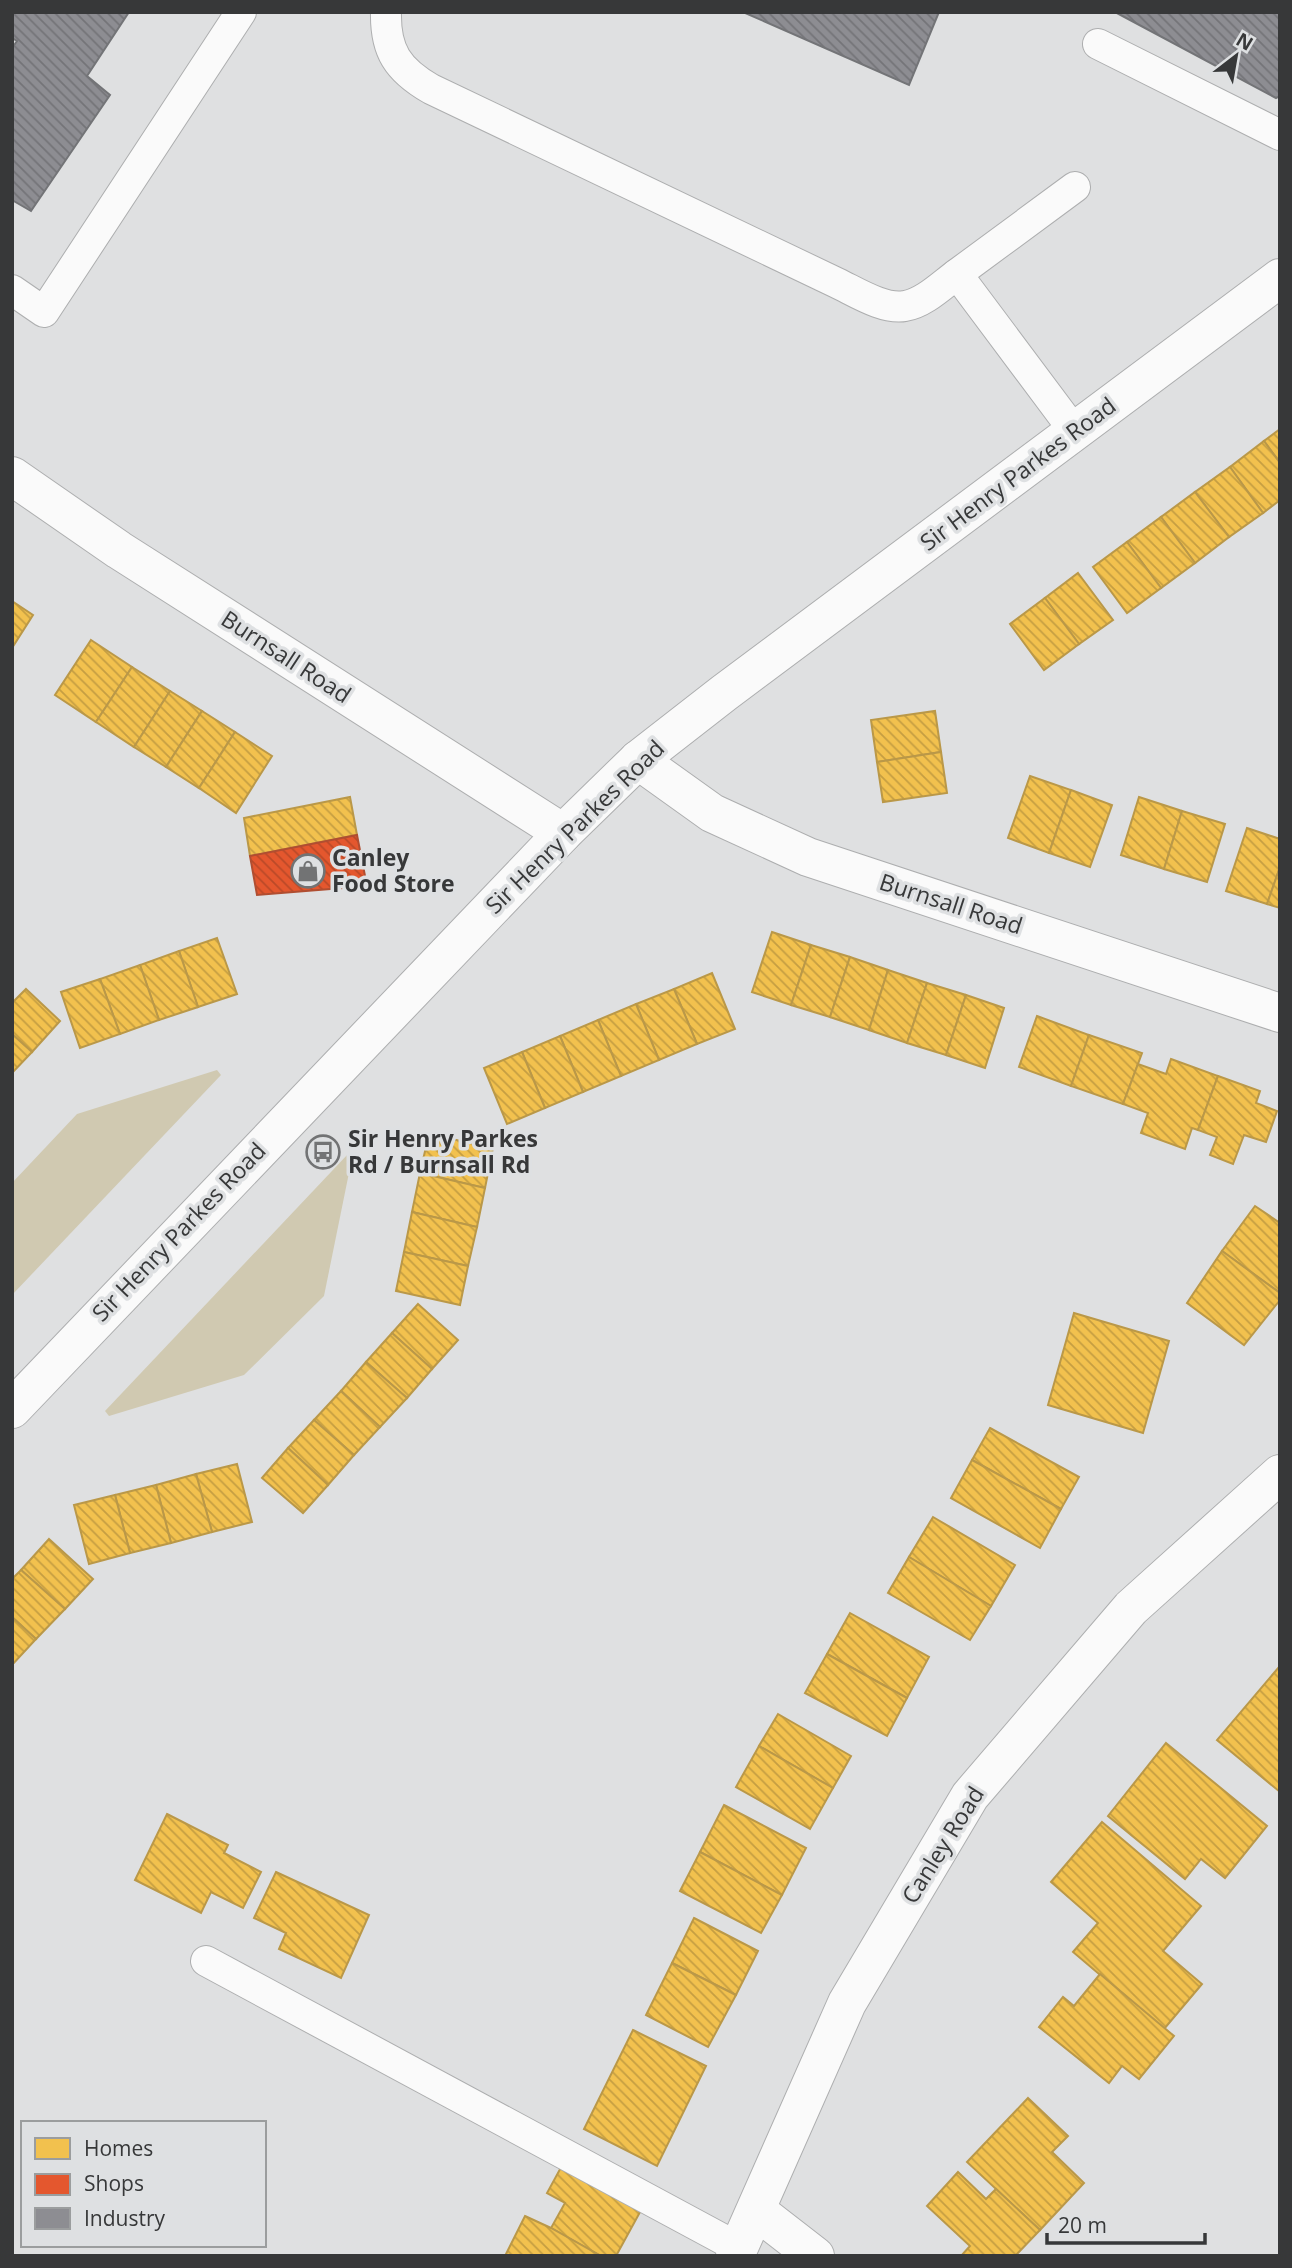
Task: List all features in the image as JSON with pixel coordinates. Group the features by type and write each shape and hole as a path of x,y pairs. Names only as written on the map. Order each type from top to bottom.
{"street":[{"name":"Sir Henry Parkes Road","path":"12,1409 563,833 638,760 1280,278"},
{"name":"Burnsall Road","path":"12,476 119,550 563,833"},
{"name":"Burnsall Road","path":"638,760 712,813 808,856 1280,1013"},
{"name":"Canley Road","path":"737,2252 847,2003 970,1796 1131,1608 1280,1474"},
{"path":"757,2211 815,2256"}],"lane":[{"path":"12,290 44,312 241,12"},
{"path":"386,12 387,39 393,54 405,71 431,89 887,305 904,307 917,302 1075,187"},
{"path":"1098,44 1280,135"},
{"path":"957,274 1074,432"},
{"path":"206,1961 737,2252"}],"shaded area":[{"path":"217,1070 221,1075 12,1295 12,1183 77,1114"},
{"path":"348,1154 352,1158 324,1296 244,1375 109,1416 105,1411"}],"building: Homes":[{"path":"1280,429 1280,463 1264,441"},
{"path":"1264,441 1280,463 1280,500 1263,513 1230,467"},
{"path":"1230,467 1263,513 1229,537 1195,492"},
{"path":"1195,492 1229,537 1195,563 1161,517"},
{"path":"1161,517 1195,563 1161,588 1127,542"},
{"path":"1127,542 1161,588 1127,613 1093,567"},
{"path":"1078,573 1113,620 1079,644 1045,598"},
{"path":"1045,598 1079,644 1044,670 1010,624"},
{"path":"12,601 33,615 12,648"},
{"path":"91,640 132,667 96,722 55,695"},
{"path":"132,667 170,691 134,747 96,722"},
{"path":"170,691 202,711 166,767 134,747"},
{"path":"202,711 235,732 199,788 166,767"},
{"path":"935,711 941,752 877,762 871,720"},
{"path":"235,732 272,756 236,813 199,788"},
{"path":"941,752 947,793 883,802 877,762"},
{"path":"1030,776 1071,790 1049,853 1008,838"},
{"path":"1071,790 1112,805 1090,867 1049,853"},
{"path":"350,797 357,835 250,856 244,818"},
{"path":"1139,797 1182,811 1164,869 1121,855"},
{"path":"1182,811 1225,824 1207,882 1164,869"},
{"path":"1247,828 1280,839 1280,867 1267,904 1226,891"},
{"path":"1280,867 1280,908 1267,904"},
{"path":"772,932 811,945 791,1005 752,992"},
{"path":"217,938 237,994 198,1007 179,951"},
{"path":"811,945 850,957 830,1017 791,1005"},
{"path":"179,951 198,1007 159,1020 140,965"},
{"path":"850,957 888,970 869,1030 830,1017"},
{"path":"140,965 159,1020 120,1034 100,979"},
{"path":"888,970 927,983 907,1043 869,1030"},
{"path":"712,973 735,1029 697,1044 674,989"},
{"path":"100,979 120,1034 80,1048 61,992"},
{"path":"927,983 966,995 946,1055 907,1043"},
{"path":"26,989 60,1021 32,1052 12,1034 12,1003"},
{"path":"674,989 697,1044 659,1060 636,1004"},
{"path":"966,995 1004,1008 985,1068 946,1055"},
{"path":"636,1004 659,1060 621,1076 598,1020"},
{"path":"1037,1016 1089,1035 1071,1086 1019,1067"},
{"path":"598,1020 621,1076 583,1092 560,1036"},
{"path":"12,1034 32,1052 12,1073"},
{"path":"1089,1035 1142,1053 1123,1104 1071,1086"},
{"path":"560,1036 583,1092 545,1108 522,1052"},
{"path":"522,1052 545,1108 507,1124 484,1068"},
{"path":"1171,1059 1218,1076 1198,1130 1192,1128 1185,1149 1141,1133 1148,1113 1123,1104 1138,1064 1166,1074"},
{"path":"1218,1076 1260,1091 1256,1103 1277,1111 1266,1142 1244,1135 1233,1164 1210,1155 1217,1137 1198,1130"},
{"path":"429,1134 493,1148 485,1188 420,1173"},
{"path":"420,1173 485,1188 477,1227 412,1212"},
{"path":"1255,1206 1280,1223 1280,1293 1222,1251"},
{"path":"412,1212 477,1227 468,1266 404,1252"},
{"path":"1222,1251 1280,1293 1280,1300 1244,1345 1187,1303"},
{"path":"404,1252 468,1266 460,1305 396,1291"},
{"path":"418,1304 458,1340 432,1369 392,1333"},
{"path":"1074,1313 1169,1341 1143,1433 1048,1405"},
{"path":"392,1333 432,1369 407,1398 366,1362"},
{"path":"366,1362 407,1398 380,1427 341,1391"},
{"path":"341,1391 380,1427 354,1455 314,1420"},
{"path":"314,1420 354,1455 328,1485 288,1448"},
{"path":"990,1428 1079,1477 1061,1509 972,1460"},
{"path":"288,1448 328,1485 303,1513 262,1478"},
{"path":"972,1460 1061,1509 1040,1548 951,1498"},
{"path":"237,1464 252,1522 212,1532 196,1474"},
{"path":"196,1474 212,1532 171,1543 156,1485"},
{"path":"156,1485 171,1543 130,1553 115,1495"},
{"path":"115,1495 130,1553 89,1564 74,1505"},
{"path":"933,1517 1015,1565 991,1606 909,1557"},
{"path":"49,1539 93,1579 65,1609 21,1570"},
{"path":"909,1557 991,1606 970,1640 888,1593"},
{"path":"21,1570 65,1609 36,1639 12,1617 12,1579"},
{"path":"850,1613 929,1657 907,1698 827,1654"},
{"path":"12,1617 36,1639 12,1665"},
{"path":"827,1654 907,1698 887,1736 805,1693"},
{"path":"1280,1668 1280,1792 1217,1740"},
{"path":"778,1714 851,1756 833,1788 759,1746"},
{"path":"1166,1743 1267,1826 1225,1878 1201,1859 1185,1879 1108,1816"},
{"path":"759,1746 833,1788 810,1829 736,1787"},
{"path":"724,1805 806,1848 782,1895 700,1852"},
{"path":"167,1814 228,1845 224,1853 261,1872 243,1908 211,1892 201,1913 135,1880"},
{"path":"1102,1822 1201,1906 1163,1951 1202,1984 1164,2029 1073,1952 1098,1923 1051,1882"},
{"path":"700,1852 782,1895 761,1933 680,1891"},
{"path":"276,1872 369,1915 341,1978 279,1949 286,1933 254,1918"},
{"path":"694,1918 758,1951 736,1995 672,1963"},
{"path":"672,1963 736,1995 708,2047 646,2015"},
{"path":"1100,1974 1174,2036 1139,2079 1122,2066 1109,2083 1039,2027 1063,1997 1074,2006"},
{"path":"633,2030 706,2066 657,2166 584,2129"},
{"path":"1028,2098 1068,2136 1052,2152 1084,2183 1040,2230 967,2162"},
{"path":"565,2160 645,2203 616,2256 601,2256 551,2228 565,2203 547,2193"},
{"path":"958,2172 986,2199 996,2189 1040,2230 1015,2256 961,2256 970,2246 927,2206"},
{"path":"525,2216 551,2228 601,2256 505,2256"}],"building: Shops":[{"name":"Canley Food Store","path":"357,835 367,886 257,895 250,856"}],"building: Industry":[{"path":"12,12 129,12 87,76 110,95 31,211 12,200 12,48 17,41 12,38"},
{"path":"743,12 939,12 909,85"},
{"path":"1115,12 1280,12 1280,96 1276,98"}],"place":[{"name":"Canley Food Store","path":"308,871"},
{"name":"Sir Henry Parkes Rd / Burnsall Rd","path":"323,1152"}]}
